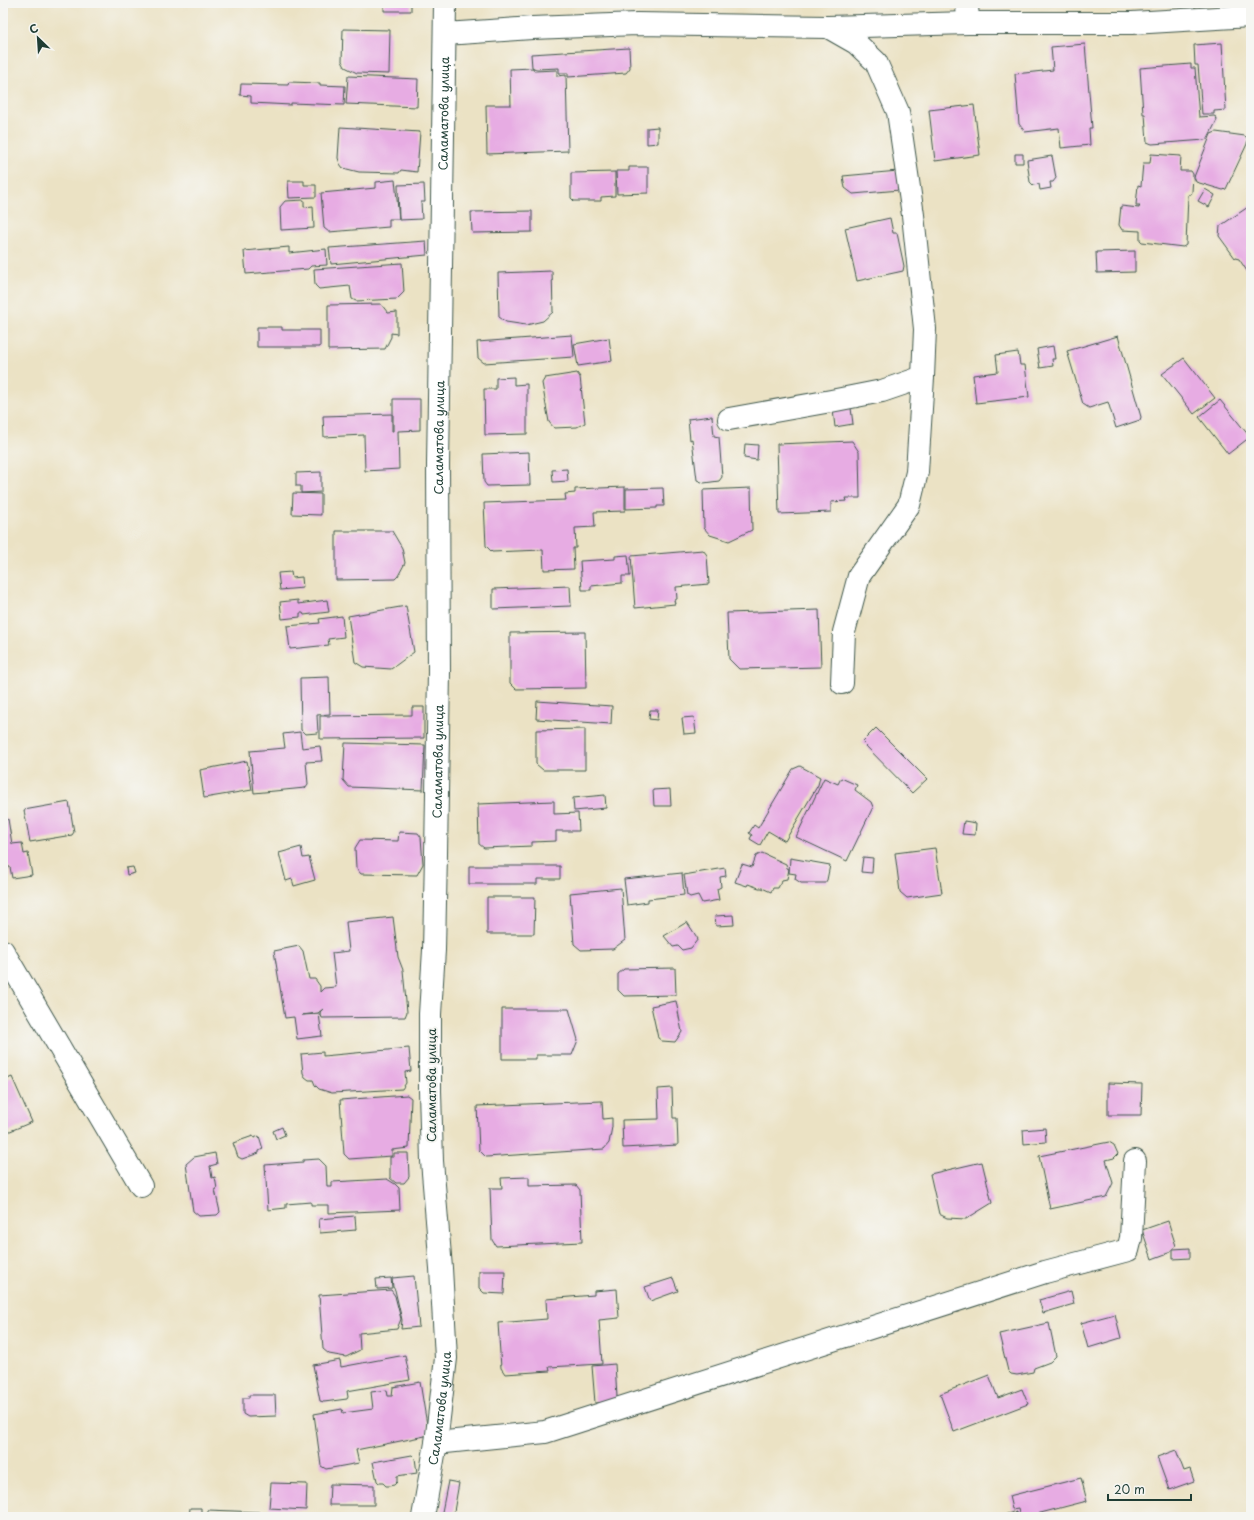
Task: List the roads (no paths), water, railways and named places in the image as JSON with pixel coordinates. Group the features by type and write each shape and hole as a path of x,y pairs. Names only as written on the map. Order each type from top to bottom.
{"street":[{"name":"Саламатова улица","path":"423,1517 436,1443 446,1358 441,1268 432,1161 430,1091 430,1014 436,854 439,672 438,465 444,174 445,3"},
{"path":"445,34 532,28 637,24 828,28 967,13 1132,23 1251,16"},
{"path":"828,28 856,43 876,62 898,112 913,214 925,329 917,472 909,505 859,576 844,632 842,683"},
{"path":"729,418 882,391 923,378"},
{"path":"3,951 141,1186"},
{"path":"436,1443 545,1432 1045,1272 1128,1250 1131,1238 1135,1161"}]}
